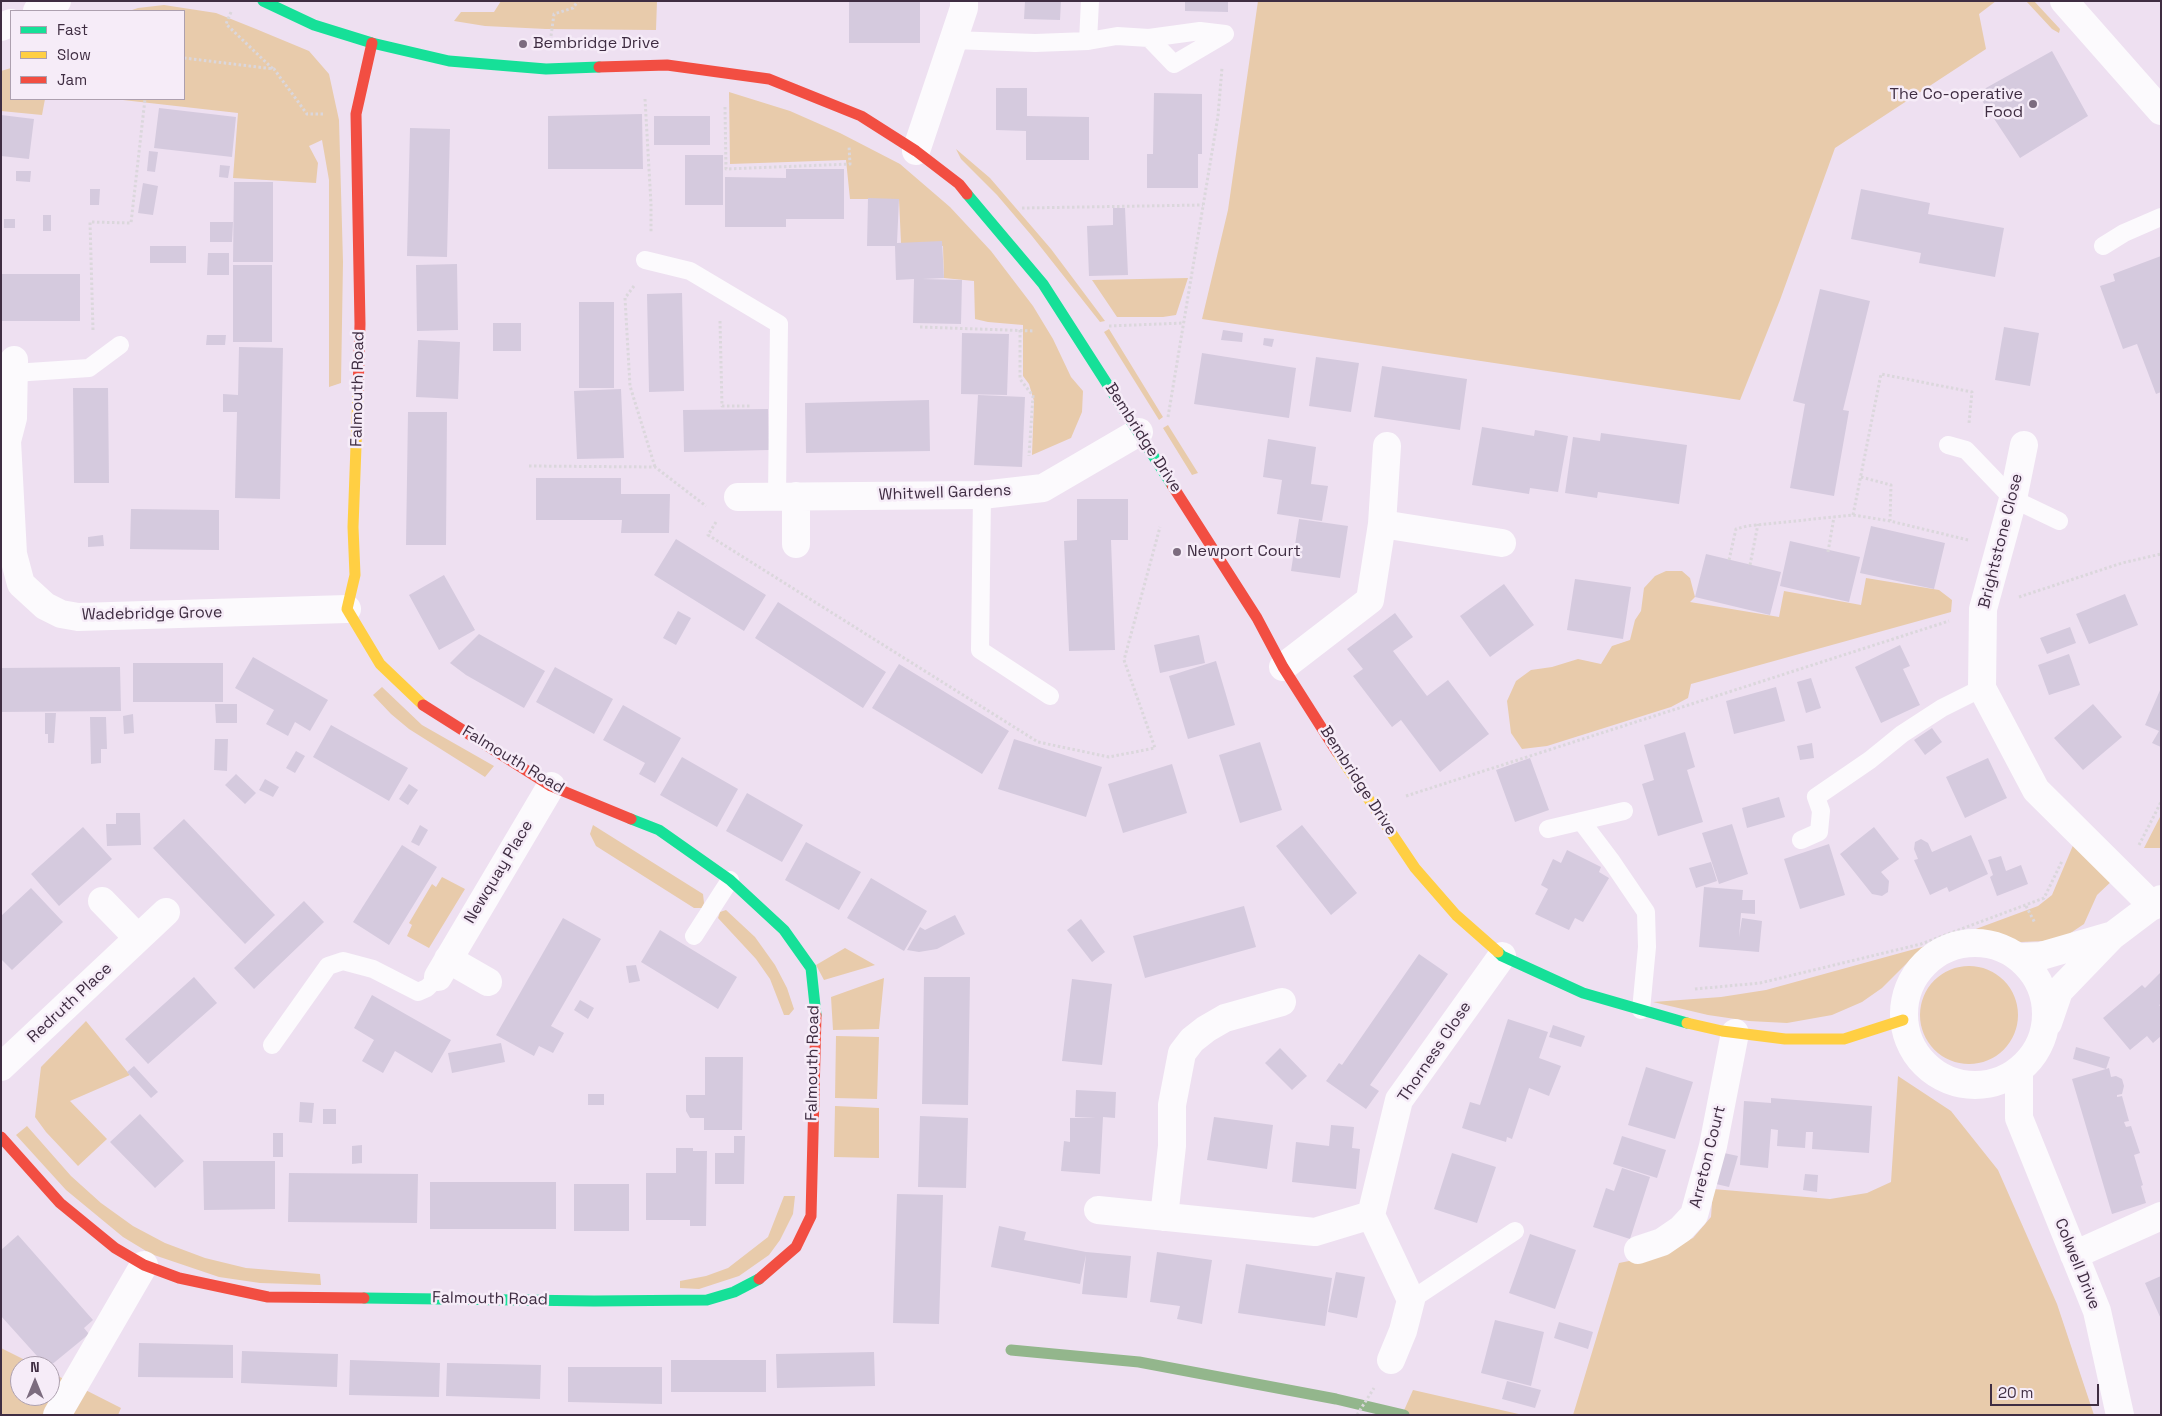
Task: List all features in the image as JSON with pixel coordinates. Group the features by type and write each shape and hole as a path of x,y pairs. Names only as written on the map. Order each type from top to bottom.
{"street":[{"path":"39,10 57,1"},
{"name":"Bembridge Drive","path":"262,1 314,25 372,43 449,61 546,69 667,65 770,80 861,116 916,151 959,184 1043,284 1141,434 1257,618 1283,667 1415,868 1456,915 1502,956 1583,993 1678,1021 1735,1033 1785,1039 1844,1039 1904,1020"},
{"path":"916,151 964,1"},
{"path":"2064,1 2161,111"},
{"name":"Falmouth Road","path":"1,1137 60,1203 115,1248 144,1265 179,1278 268,1298 594,1301 707,1300 734,1292 758,1279 796,1247 811,1216 812,1135 817,1025 811,968 784,930 730,880 659,830 551,786 426,707 380,664 347,609 355,574 353,528 360,324 356,114 372,43"},
{"name":"Wadebridge Grove","path":"14,366 13,418 4,441 13,554 21,584 45,606 61,614 78,617 347,609"},
{"name":"Whitwell Gardens","path":"738,497 982,495 1043,488 1141,434"},
{"name":"Brightstone Close","path":"2024,445 2013,498 1983,610 1982,688 2036,790 2123,877 2157,903"},
{"path":"1283,667 1370,600 1382,524 1387,446"},
{"path":"786,496 796,544"},
{"path":"1382,524 1502,543"},
{"name":"Newquay Place","path":"443,968 551,786"},
{"path":"102,901 138,938"},
{"path":"2112,936 2041,956 2022,957 1985,943 1970,943 1946,949 1926,962 1911,982 1906,995 1904,1020 1912,1048 1919,1059 1938,1076 1958,1084 1983,1086 1996,1083 2019,1071 2028,1062 2042,1041 2059,991 2112,936 2157,903"},
{"name":"Redruth Place","path":"1,1068 166,912"},
{"name":"Thorness Close","path":"1371,1215 1399,1100 1502,956"},
{"path":"2022,957 2039,981 2047,1011 2042,1041"},
{"path":"443,968 488,982"},
{"path":"1164,1217 1172,1146 1172,1104 1182,1053 1192,1040 1206,1028 1225,1018 1282,1002"},
{"name":"Arreton Court","path":"1638,1250 1662,1242 1681,1229 1694,1216 1713,1146 1735,1033"},
{"name":"Colwell Drive","path":"2019,1071 2019,1118 2097,1311 2120,1415"},
{"name":"Colwell Drive","path":"1983,1086 2019,1118"},
{"path":"1098,1210 1315,1232 1371,1215 1411,1300 1403,1331 1391,1360"},
{"path":"2074,1255 2161,1216"},
{"path":"58,1415 144,1265"}],"lane":[{"path":"1088,42 1090,1"},
{"path":"953,40 1035,43 1088,42 1117,36 1149,38 1200,31 1225,34"},
{"path":"1149,38 1174,64 1225,34"},
{"path":"2103,246 2124,233 2161,217"},
{"path":"645,260 690,271 779,324 779,407 786,496"},
{"path":"14,366 89,368 120,345"},
{"path":"1948,446 1966,450 2013,498 2059,521"},
{"path":"982,495 980,650 1050,696"},
{"path":"1801,840 1819,832 1821,812 1816,797 1870,760 1902,734 1942,708 1982,688"},
{"path":"1548,829 1624,812"},
{"path":"1581,821 1646,912 1647,947 1641,1010"},
{"path":"694,936 730,880"},
{"name":"Newquay Place","path":"272,1045 328,966 343,961 373,970 418,992 427,988 443,968"},
{"path":"1411,1300 1515,1231"}],"path":[{"path":"546,69 554,14 573,8 578,1"},
{"path":"233,9 226,24 274,69 307,114 356,114"},
{"path":"1141,434 1168,420 1218,116 1225,34"},
{"path":"185,58 274,69"},
{"path":"725,73 726,169 850,164 848,110"},
{"path":"94,335 90,222 131,223 145,100"},
{"path":"979,208 1203,206"},
{"path":"719,288 722,406 779,407"},
{"path":"920,327 1076,334 1090,327 1184,323"},
{"path":"1020,330 1020,378 1033,396 1027,490"},
{"path":"1854,515 1881,374 1972,392 1966,450"},
{"path":"529,466 655,467 713,511"},
{"path":"1861,477 1891,485 1890,521"},
{"path":"720,517 708,535 1038,742 1109,757 1155,748 1124,660 1171,483"},
{"path":"1730,560 1736,529 1758,524 1854,515 1890,521 2000,547"},
{"path":"1828,552 1834,517"},
{"path":"1750,565 1758,524"},
{"path":"1374,807 1983,610 2122,563 2161,554"},
{"path":"2123,877 2161,802"},
{"path":"1643,990 1697,989 1760,983 1921,944 1938,938 2044,898 2077,831"}],"shaded area":[{"path":"501,1 657,1 656,30 546,29 485,26 454,21 461,12 494,12"},
{"path":"1258,1 1996,1 1979,14 1986,49 1835,148 1780,300 1740,400 1202,319 1228,210"},
{"path":"2026,1 2034,1 2060,29 2059,33 2052,29"},
{"path":"164,5 216,13 309,51 329,74 339,120 343,262 341,383 329,387 329,180 322,140 309,146 318,163 316,183 233,178 238,113 123,100 185,100 185,10 132,10"},
{"path":"10,68 10,100 45,100 42,115 1,111 1,71"},
{"path":"729,92 790,111 840,133 900,164 950,207 991,251 1033,306 1053,339 1071,377 1083,391 1082,412 1071,438 1032,455 1034,401 1029,384 1023,376 1023,325 975,319 974,281 944,278 943,246 901,243 899,199 850,199 846,160 730,164"},
{"path":"956,149 990,178 1051,249 1105,321 1100,322 1032,236 997,195 961,159"},
{"path":"1188,278 1176,315 1163,317 1117,317 1092,280"},
{"path":"1109,329 1163,417 1159,420 1104,332"},
{"path":"1168,425 1198,473 1192,475 1163,428"},
{"path":"1666,571 1682,571 1690,578 1695,597 1690,602 1779,617 1784,591 1861,605 1866,578 1939,590 1952,600 1951,612 1691,684 1688,698 1671,707 1547,746 1522,749 1511,733 1507,701 1516,681 1531,670 1552,667 1578,659 1601,664 1612,646 1630,640 1635,620 1641,611 1644,588 1655,576"},
{"path":"382,687 422,725 494,766 485,777 409,729 373,695"},
{"path":"2161,815 2161,848 2144,848"},
{"path":"593,825 703,894 704,903 702,908 694,908 596,846 590,834"},
{"path":"2077,836 2115,878 2097,895 2084,924 2066,936 2044,941 2021,942 1965,933 2038,906 2052,895"},
{"path":"442,877 465,889 429,948 407,936 412,925 409,923 432,884 436,887"},
{"path":"726,910 755,937 775,965 787,988 794,1009 789,1015 784,1015 770,979 756,959 718,918 720,912"},
{"path":"1933,944 1912,958 1882,988 1862,1002 1832,1015 1787,1023 1749,1021 1708,1015 1653,1002 1721,997 1766,990"},
{"path":"845,948 875,965 824,980 816,965"},
{"path":"1969,966 1979,967 1996,974 2010,988 2017,1005 2017,1025 2010,1042 1996,1056 1979,1063 1969,1064 1959,1063 1942,1056 1928,1042 1921,1025 1920,1015 1921,1005 1928,988 1942,974 1959,967"},
{"path":"884,978 879,1029 833,1030 831,997"},
{"path":"86,1021 130,1075 70,1101 107,1139 78,1166 46,1132 35,1117 41,1067"},
{"path":"836,1036 879,1037 877,1099 835,1098"},
{"path":"1898,1076 1951,1111 1998,1170 2057,1304 2094,1415 1573,1415 1619,1263 1644,1258 1693,1238 1711,1217 1713,1189 1830,1199 1867,1193 1891,1182"},
{"path":"835,1106 879,1108 879,1158 834,1157"},
{"path":"27,1126 71,1176 101,1203 133,1226 165,1243 205,1258 246,1268 320,1274 321,1285 260,1283 219,1277 151,1254 123,1237 66,1190 16,1135"},
{"path":"784,1196 795,1196 793,1214 780,1240 769,1255 739,1276 699,1289 680,1288 680,1281 706,1276 728,1268 768,1237"},
{"path":"1,1348 17,1356 10,1356 10,1406 60,1406 60,1377 121,1408 118,1415 1,1415"},
{"path":"1413,1390 1523,1415 1402,1415"}],"building":[{"path":"849,1 920,1 920,43 849,43"},
{"path":"1025,1 1061,1 1060,20 1024,19"},
{"path":"1185,1 1228,1 1228,12 1185,11"},
{"name":"The Co-operative Food","path":"2052,51 2088,116 2020,158 1977,93"},
{"path":"996,88 1027,88 1027,116 1089,117 1089,160 1026,160 1026,131 996,130"},
{"path":"1154,93 1202,94 1202,154 1198,154 1198,188 1147,188 1147,154 1153,154"},
{"path":"159,108 236,117 232,157 154,148"},
{"path":"642,114 643,169 548,169 548,116"},
{"path":"1,115 34,119 29,159 1,156"},
{"path":"654,116 710,116 710,145 654,145"},
{"path":"410,128 450,129 447,257 407,256"},
{"path":"149,151 158,152 155,172 147,171"},
{"path":"685,155 723,155 723,205 685,205"},
{"path":"220,165 230,166 228,178 219,177"},
{"path":"786,169 844,169 844,219 786,219 786,227 725,227 725,177 786,178"},
{"path":"16,171 31,171 30,182 16,181"},
{"path":"234,182 273,182 273,262 233,262"},
{"path":"143,183 158,186 153,215 138,213"},
{"path":"90,189 100,189 99,205 90,205"},
{"path":"1861,189 1930,203 1928,214 2004,228 1995,277 1919,263 1921,253 1851,239"},
{"path":"868,198 899,199 897,243 942,241 944,278 922,279 962,280 961,324 913,323 914,279 896,280 895,246 867,246"},
{"path":"1113,208 1125,208 1128,275 1089,276 1087,226 1113,225"},
{"path":"43,215 51,215 51,231 43,231"},
{"path":"4,219 15,219 15,228 4,228"},
{"path":"210,222 233,222 232,242 210,242"},
{"path":"150,246 186,246 186,263 150,263"},
{"path":"208,253 229,253 229,275 207,275"},
{"path":"2161,256 2161,392 2156,394 2137,344 2123,349 2100,286 2115,281 2113,274"},
{"path":"457,264 458,330 417,331 416,265"},
{"path":"233,265 272,265 272,342 233,342"},
{"path":"1,274 80,274 80,321 1,321"},
{"path":"1820,289 1870,301 1843,410 1849,411 1834,496 1790,488 1805,404 1793,401"},
{"path":"682,293 684,391 649,392 647,294"},
{"path":"579,302 614,302 614,388 579,388"},
{"path":"493,323 521,323 521,351 493,351"},
{"path":"2004,327 2039,333 2030,386 1995,380"},
{"path":"1223,330 1243,333 1242,342 1221,340"},
{"path":"962,333 1009,334 1007,395 961,394"},
{"path":"207,335 226,335 225,345 206,345"},
{"path":"1264,338 1274,339 1272,347 1263,345"},
{"path":"418,340 460,342 458,399 416,397"},
{"path":"239,347 283,348 280,499 235,498 237,412 223,412 223,394 238,395"},
{"path":"1202,353 1296,368 1289,418 1194,404"},
{"path":"1316,357 1359,363 1351,412 1309,406"},
{"path":"1382,366 1467,379 1460,430 1374,417"},
{"path":"73,388 108,388 109,483 74,483"},
{"path":"621,389 624,458 577,459 574,391"},
{"path":"978,395 1025,397 1022,467 974,465"},
{"path":"929,400 930,451 806,453 805,403"},
{"path":"768,409 769,450 684,452 683,410"},
{"path":"408,412 447,412 446,545 406,545"},
{"path":"1482,427 1534,436 1535,430 1568,436 1558,492 1530,488 1529,494 1472,485"},
{"path":"1601,433 1687,445 1679,504 1598,492 1597,498 1565,493 1573,437 1600,441"},
{"path":"1268,439 1316,447 1311,484 1328,486 1322,521 1277,514 1282,480 1263,477"},
{"path":"536,478 621,478 621,494 670,494 669,533 621,533 622,520 536,520"},
{"path":"1077,499 1128,499 1128,540 1111,540 1115,650 1069,651 1064,541 1077,540"},
{"path":"131,509 219,510 219,550 130,549"},
{"path":"1299,519 1348,526 1340,578 1291,571"},
{"path":"1871,526 1945,543 1934,589 1860,573"},
{"path":"103,535 104,546 88,547 88,537"},
{"path":"676,539 766,595 744,631 654,575"},
{"path":"1790,541 1860,557 1849,602 1780,586"},
{"path":"1706,554 1781,572 1770,615 1695,597"},
{"path":"444,575 475,630 439,650 409,595"},
{"path":"1575,579 1631,587 1623,639 1567,630"},
{"path":"1504,584 1534,625 1490,657 1460,616"},
{"path":"2125,594 2138,625 2089,644 2076,614"},
{"path":"778,602 886,672 863,708 755,638"},
{"path":"678,611 691,618 676,645 663,638"},
{"path":"1395,613 1413,637 1393,651 1427,696 1448,680 1489,734 1440,772 1401,720 1392,727 1353,676 1363,669 1347,649"},
{"path":"2070,627 2076,643 2047,654 2040,638"},
{"path":"479,634 545,671 524,708 466,675 450,663"},
{"path":"1199,635 1205,663 1160,673 1154,645"},
{"path":"1900,645 1910,666 1903,669 1920,705 1881,723 1855,667"},
{"path":"2069,654 2080,685 2049,695 2038,665"},
{"path":"253,657 328,700 310,731 295,722 288,736 266,724 274,710 235,688"},
{"path":"1216,661 1235,725 1188,739 1169,676"},
{"path":"133,663 223,663 223,702 133,702"},
{"path":"899,664 1009,731 982,774 872,708"},
{"path":"120,667 121,711 1,712 1,668"},
{"path":"555,667 613,699 594,734 536,702"},
{"path":"1811,678 1821,708 1806,713 1797,682"},
{"path":"1776,687 1785,721 1734,734 1726,701"},
{"path":"2161,688 2161,747 2152,743 2159,731 2145,725"},
{"path":"215,704 237,704 237,723 216,723"},
{"path":"2093,704 2122,737 2083,770 2054,738"},
{"path":"623,705 681,738 655,783 639,774 645,763 603,740"},
{"path":"45,713 56,713 54,743 48,743 48,734 45,734"},
{"path":"133,714 134,733 124,734 123,716"},
{"path":"90,717 106,717 107,749 101,749 101,763 91,764"},
{"path":"331,725 408,768 389,801 313,757"},
{"path":"1932,728 1942,742 1925,755 1914,740"},
{"path":"1685,732 1695,767 1687,770 1703,822 1658,836 1642,784 1654,780 1644,745"},
{"path":"215,739 228,739 227,771 214,770"},
{"path":"1014,739 1102,767 1086,817 998,789"},
{"path":"1260,742 1282,810 1240,823 1219,755"},
{"path":"1812,743 1814,758 1800,760 1797,746"},
{"path":"296,751 305,756 295,773 286,768"},
{"path":"682,757 738,789 717,827 660,795"},
{"path":"1530,758 1549,810 1515,822 1496,770"},
{"path":"1988,758 2007,798 1965,818 1946,777"},
{"path":"1172,764 1187,813 1123,833 1108,784"},
{"path":"236,774 256,793 245,804 225,785"},
{"path":"265,779 279,787 273,797 259,790"},
{"path":"409,784 418,790 408,805 399,799"},
{"path":"747,793 803,825 782,862 726,831"},
{"path":"1779,797 1785,817 1747,828 1742,808"},
{"path":"116,813 140,813 141,845 107,846 106,824 116,824"},
{"path":"184,819 275,915 245,944 153,848"},
{"path":"1732,824 1748,874 1719,884 1702,833"},
{"path":"420,825 428,830 419,846 411,842"},
{"path":"1302,825 1357,893 1331,915 1276,846"},
{"path":"83,827 112,859 59,906 31,874"},
{"path":"1874,827 1899,859 1881,872 1889,881 1888,892 1882,896 1872,894 1840,854"},
{"path":"1971,835 1988,874 1949,892 1947,887 1930,895 1914,860 1918,859 1914,849 1915,842 1921,839 1928,843 1932,852"},
{"path":"806,842 861,872 839,910 785,880"},
{"path":"1829,844 1845,895 1800,909 1784,859"},
{"path":"402,845 437,867 389,945 353,922"},
{"path":"1567,850 1601,867 1599,872 1609,878 1583,922 1575,918 1569,930 1535,914 1548,889 1541,885 1553,859 1561,863"},
{"path":"2001,856 2006,871 2021,865 2028,884 1997,896 1990,877 1993,875 1988,860"},
{"path":"1711,862 1717,881 1696,888 1689,868"},
{"path":"871,878 927,911 904,951 847,918"},
{"path":"1704,887 1743,890 1742,900 1755,900 1755,914 1741,913 1739,937 1742,918 1762,921 1759,952 1699,947"},
{"path":"31,888 63,922 12,970 1,959 1,916"},
{"path":"304,901 324,922 254,989 234,968"},
{"path":"1244,906 1256,947 1145,978 1133,936"},
{"path":"955,915 965,934 937,949 919,952 907,950 920,927 925,930"},
{"path":"563,918 601,939 551,1026 564,1033 553,1053 539,1046 534,1056 496,1035"},
{"path":"1081,919 1105,952 1092,962 1067,930"},
{"path":"660,930 737,977 718,1009 641,962"},
{"path":"1419,954 1448,974 1370,1085 1379,1091 1366,1109 1326,1081 1339,1063 1342,1065"},
{"path":"636,965 640,981 629,983 626,966"},
{"path":"2161,972 2161,1004 2159,1005 2161,1007 2161,1036 2153,1043 2147,1036 2130,1050 2103,1018 2142,985 2145,988"},
{"path":"194,977 217,1003 148,1064 125,1039"},
{"path":"924,977 970,977 968,1105 922,1104"},
{"path":"1072,979 1112,984 1102,1065 1062,1061"},
{"path":"372,995 451,1040 432,1073 395,1051 383,1073 362,1061 374,1040 354,1028"},
{"path":"580,1000 594,1008 588,1019 574,1010"},
{"path":"1508,1019 1548,1032 1539,1058 1561,1066 1549,1096 1529,1088 1512,1139 1507,1137 1506,1142 1462,1128 1470,1102 1480,1105"},
{"path":"1553,1025 1585,1036 1581,1047 1549,1037"},
{"path":"501,1043 505,1062 452,1073 448,1053"},
{"path":"2076,1047 2110,1057 2106,1069 2073,1059"},
{"path":"1280,1048 1307,1076 1292,1090 1265,1063"},
{"path":"705,1057 743,1057 742,1130 704,1130 704,1118 690,1118 686,1111 686,1095 705,1095"},
{"path":"134,1066 158,1092 151,1098 127,1072"},
{"path":"1646,1067 1693,1082 1675,1139 1628,1125"},
{"path":"2109,1068 2111,1077 2116,1076 2122,1079 2124,1086 2122,1094 2117,1095 2117,1097 2122,1096 2129,1121 2124,1122 2126,1127 2131,1126 2140,1153 2134,1155 2146,1203 2112,1214 2072,1079"},
{"path":"1076,1090 1116,1092 1115,1118 1103,1117 1100,1174 1061,1171 1064,1141 1070,1142 1070,1118 1096,1118 1075,1117"},
{"path":"588,1094 604,1094 604,1105 588,1105"},
{"path":"1771,1098 1872,1106 1869,1153 1812,1149 1813,1132 1806,1132 1805,1148 1777,1146 1778,1130 1771,1129 1768,1168 1740,1165 1744,1101 1771,1103"},
{"path":"300,1102 314,1103 312,1123 299,1122"},
{"path":"323,1109 336,1109 336,1124 323,1124"},
{"path":"140,1114 184,1161 155,1188 110,1142"},
{"path":"920,1116 968,1118 966,1188 918,1187"},
{"path":"1214,1117 1273,1125 1267,1169 1207,1160"},
{"path":"1331,1125 1354,1127 1352,1148 1360,1149 1356,1189 1292,1182 1296,1142 1329,1146"},
{"path":"273,1133 283,1133 283,1157 273,1157"},
{"path":"734,1136 745,1136 744,1184 715,1184 715,1153 734,1153"},
{"path":"1622,1136 1666,1150 1657,1178 1613,1164"},
{"path":"362,1145 362,1163 352,1164 352,1146"},
{"path":"676,1148 693,1148 693,1151 707,1151 706,1226 690,1226 690,1220 646,1220 646,1173 676,1173"},
{"path":"1452,1153 1496,1167 1477,1223 1434,1209"},
{"path":"1724,1153 1738,1156 1729,1187 1716,1184"},
{"path":"203,1161 275,1161 275,1209 204,1210"},
{"path":"1622,1168 1650,1177 1630,1239 1593,1227 1606,1188 1614,1191"},
{"path":"289,1173 418,1174 417,1223 288,1222"},
{"path":"1805,1174 1818,1175 1817,1192 1803,1190"},
{"path":"430,1182 556,1182 556,1229 430,1229"},
{"path":"574,1184 629,1184 629,1231 574,1231"},
{"path":"897,1194 943,1195 939,1324 893,1323"},
{"path":"999,1226 1026,1232 1024,1240 1086,1252 1131,1256 1127,1298 1082,1294 1086,1255 1080,1284 991,1267"},
{"path":"1530,1234 1576,1250 1555,1309 1509,1293"},
{"path":"18,1235 93,1320 84,1328 89,1334 60,1358 60,1356 37,1356 1,1316 1,1250"},
{"path":"1157,1252 1212,1260 1202,1324 1177,1319 1180,1306 1150,1302"},
{"path":"1246,1264 1332,1278 1325,1326 1238,1313"},
{"path":"1336,1272 1365,1277 1357,1318 1328,1312"},
{"path":"2161,1276 2161,1319 2145,1283"},
{"path":"1495,1320 1544,1332 1531,1386 1481,1373"},
{"path":"1559,1322 1593,1332 1588,1349 1554,1338"},
{"path":"139,1343 233,1345 233,1378 138,1377"},
{"path":"242,1351 338,1354 337,1387 241,1383"},
{"path":"874,1352 875,1386 777,1388 776,1354"},
{"path":"350,1360 440,1363 439,1397 349,1395"},
{"path":"671,1360 766,1360 766,1392 671,1392"},
{"path":"447,1363 541,1365 540,1399 446,1396"},
{"path":"568,1367 662,1367 662,1404 568,1402"},
{"path":"1507,1381 1541,1390 1535,1408 1502,1399"}],"waterway":[{"path":"1011,1350 1139,1362 1336,1399 1404,1415"}],"traffic: fast":[{"path":"263,1 314,25 372,43 449,61 546,69 599,67"},
{"path":"967,194 1043,284 1172,485"},
{"path":"631,819 659,830 730,880 784,930 811,968 816,1015"},
{"path":"1498,952 1502,956 1583,993 1687,1023"},
{"path":"364,1298 594,1301 707,1300 734,1292 759,1279"}],"traffic: slow":[{"path":"358,392 353,527 355,575 347,609 380,664 423,705"},
{"path":"1337,752 1415,868 1456,915 1498,952"},
{"path":"1687,1023 1722,1031 1785,1039 1844,1039 1903,1020"}],"traffic: jam":[{"path":"358,392 360,324 356,114 372,43"},
{"path":"599,67 667,65 769,79 861,116 916,151 959,184 967,194"},
{"path":"1172,485 1257,618 1283,667 1337,752"},
{"path":"423,705 551,786 631,819"},
{"path":"759,1279 796,1247 811,1216 816,1015"},
{"path":"1,1137 60,1203 115,1248 144,1265 179,1278 268,1297 364,1298"}],"place":[{"name":"Bembridge Drive","path":"523,44"},
{"name":"The Co-operative Food","path":"2033,104"},
{"name":"Newport Court","path":"1177,552"}]}
